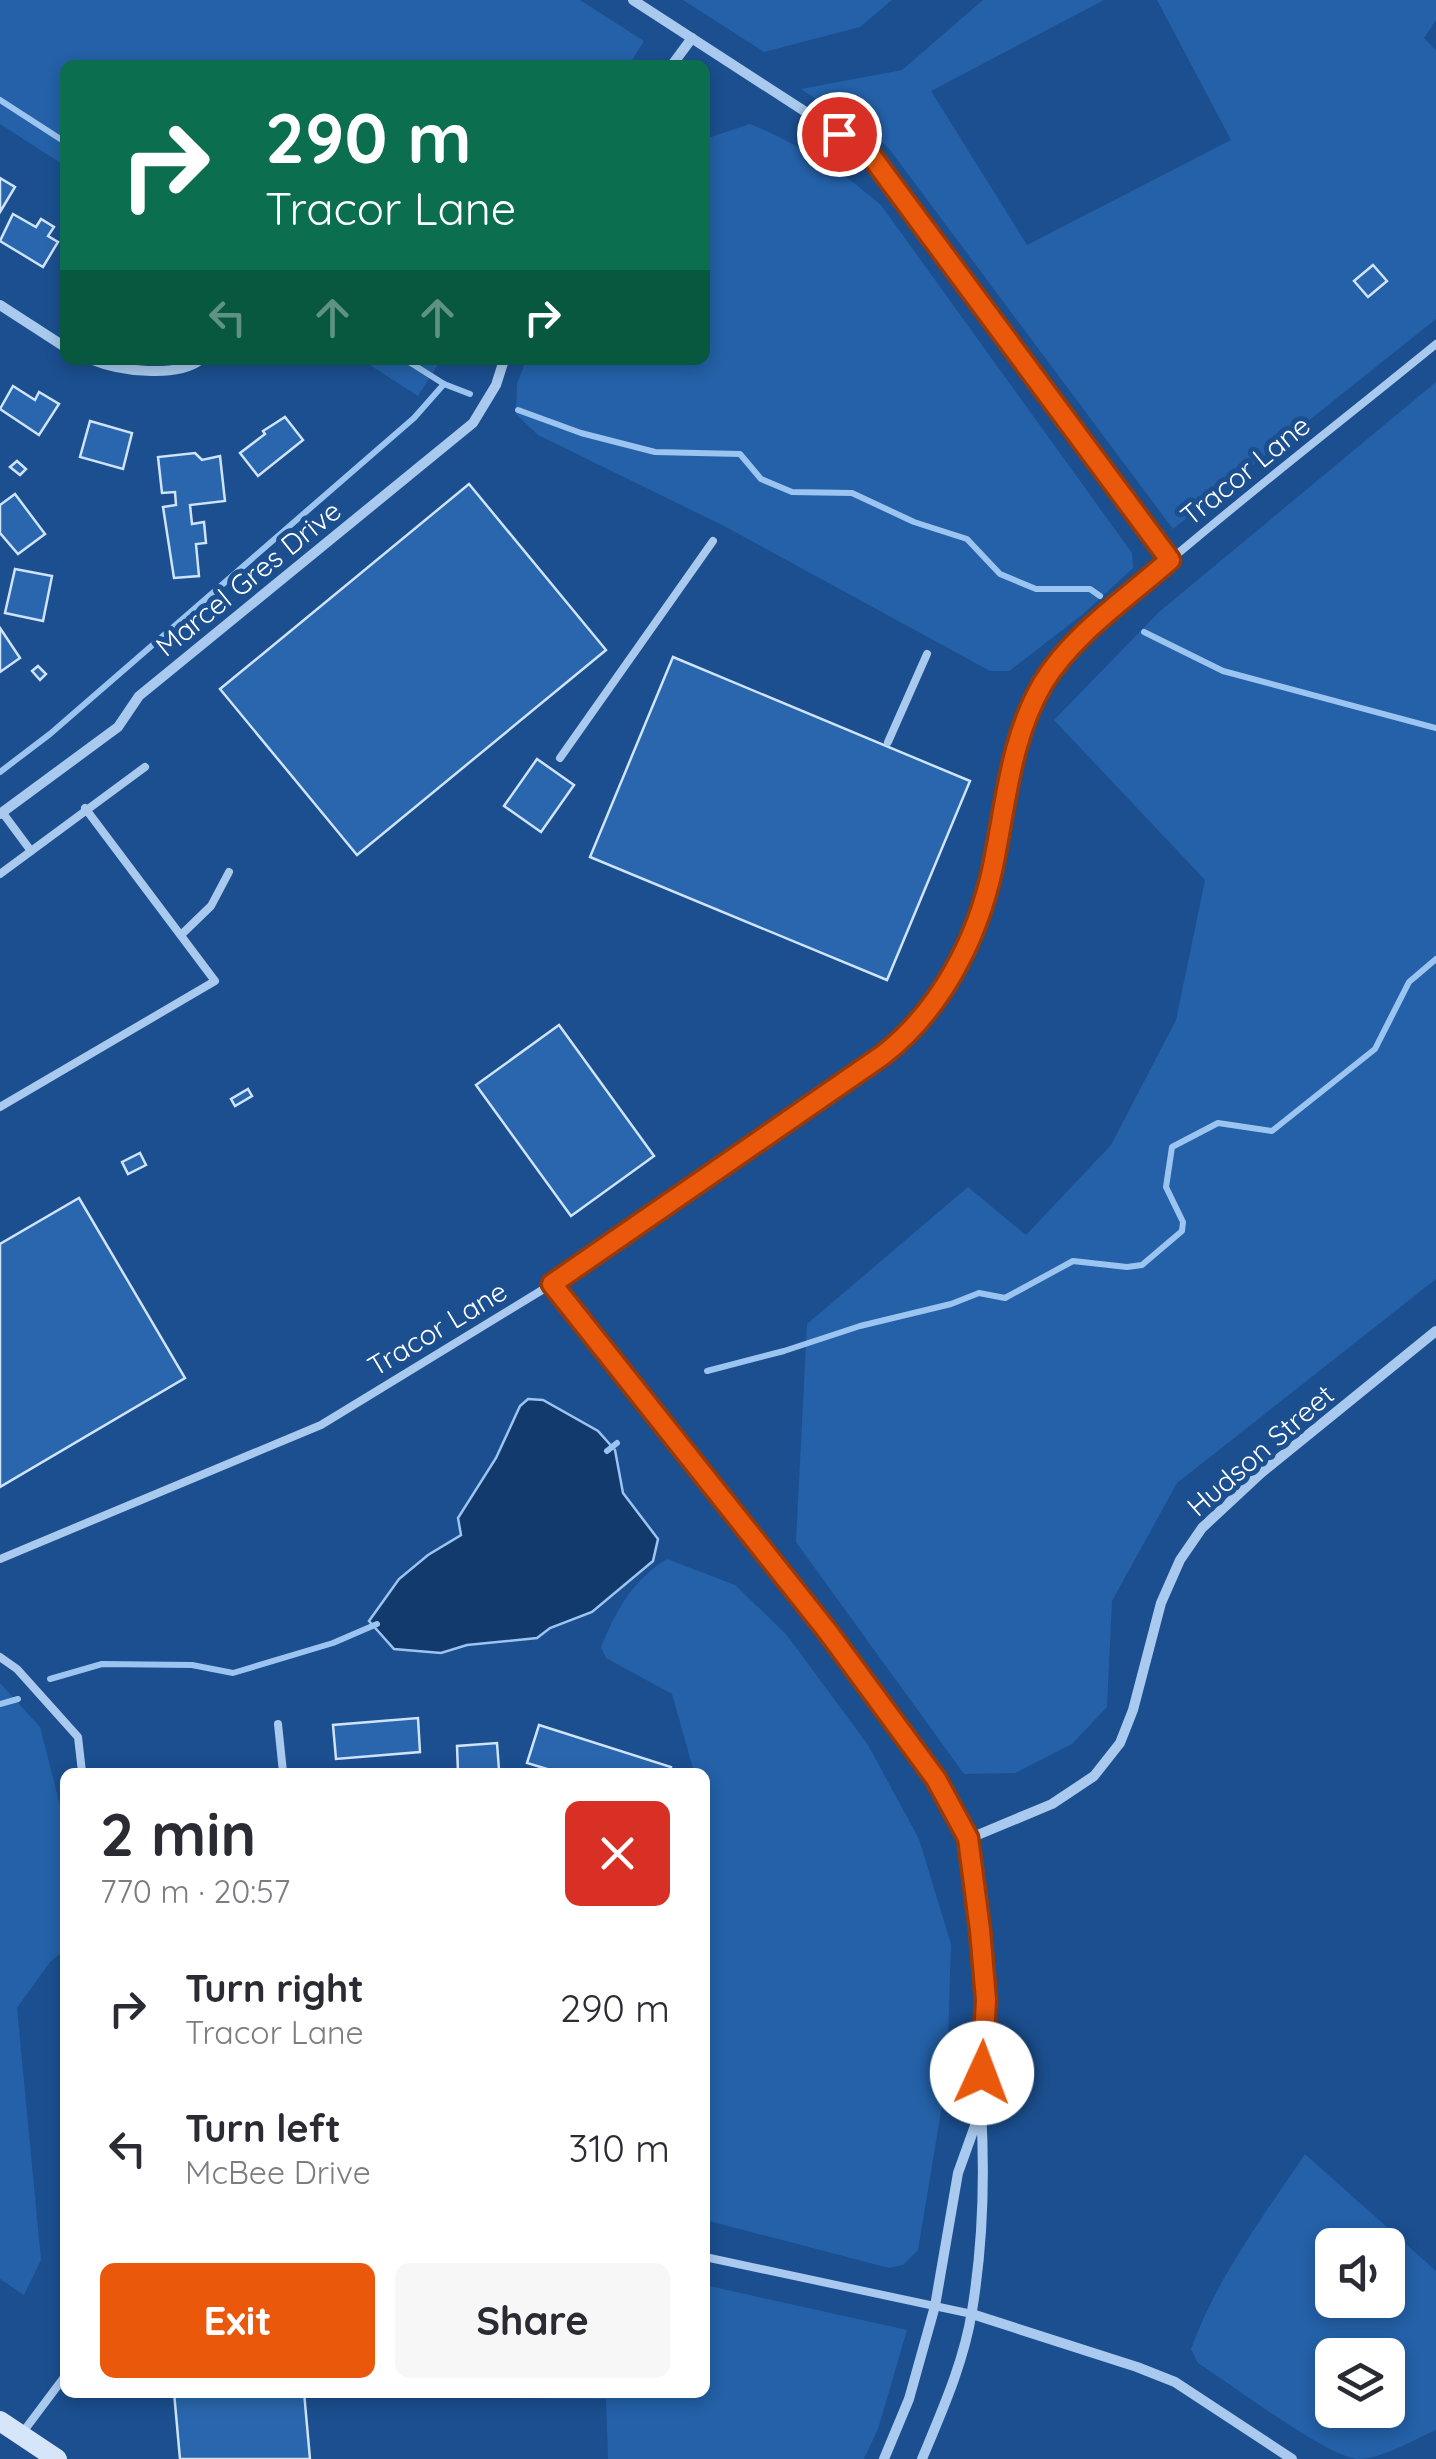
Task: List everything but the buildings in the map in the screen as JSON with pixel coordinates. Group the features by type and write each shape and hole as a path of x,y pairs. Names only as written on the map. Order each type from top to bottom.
{"main road":[{"path":"0,2420 57,2459"}],"street":[{"path":"633,0 869,153 1170,560"},
{"path":"676,60 692,38"},
{"path":"0,306 60,344"},
{"path":"109,365 125,370 152,370 194,365"},
{"name":"Marcel Gres Drive","path":"1,813 118,727 139,696 473,423 496,385 502,365"},
{"path":"552,1284 828,1632 936,1779 968,1838 986,2000 981,2110 986,2184 972,2314 951,2388 922,2459"},
{"name":"Hudson Street","path":"968,1838 1052,1804 1094,1776 1120,1743 1133,1710 1161,1603 1180,1560 1202,1528 1261,1473 1436,1330"},
{"path":"884,2459 909,2400 934,2306 958,2173 981,2110"},
{"path":"972,2314 1174,2382 1292,2459"}],"lane":[{"name":"Tracor Lane","path":"0,1559 321,1424 552,1284 901,1041 954,970 980,916 1013,757 1044,682 1074,644 1170,560 1436,344"},
{"path":"560,758 713,541"},
{"path":"888,742 927,654"},
{"path":"0,874 145,767"},
{"path":"0,1107 215,981 86,808"},
{"path":"1,813 31,851"},
{"path":"180,935 212,906 229,872"},
{"path":"0,1657 17,1669 78,1737 82,1768"},
{"path":"278,1724 283,1768"},
{"path":"710,2258 972,2314"},
{"path":"21,2436 60,2383"}],"shaded area":[{"path":"0,0 580,0 644,41 632,60 60,60 60,163 0,124"},
{"path":"683,0 892,0 860,27 764,52"},
{"path":"983,0 1104,0 931,91 1027,245 1231,140 1157,0 1436,0 1436,20 1424,38 1436,50 1436,319 1173,529 887,146 801,89 902,70"},
{"path":"750,124 819,159 881,205 1132,553 1133,568 1082,615 1009,671 990,671 726,527 538,435 516,414 517,384 524,365 710,365 710,137"},
{"path":"370,365 438,365 418,396"},
{"path":"1436,382 1436,1279 1177,1483 1112,1601 1107,1707 1072,1744 1015,1773 964,1774 796,1542 807,1324 968,1187 1026,1235 1111,1145 1176,1020 1205,880 1054,720 1159,612"},
{"path":"528,1399 543,1400 598,1431 615,1450 623,1493 658,1539 653,1561 592,1612 550,1628 537,1638 467,1645 441,1653 394,1649 369,1621 399,1579 461,1535 458,1518 496,1458 520,1406"},
{"path":"667,1559 735,1585 786,1634 868,1745 919,1839 951,1944 947,2075 918,2250 903,2265 889,2268 710,2221 710,1768 693,1768 672,1694 606,1658 601,1647 627,1597"},
{"path":"0,1683 40,1727 60,1805 60,1954 17,2008 41,2260 24,2295 0,2279"},
{"path":"1305,2154 1388,2228 1315,2228 1315,2318 1405,2318 1405,2243 1436,2271 1436,2430 1367,2458 1342,2455 1198,2363 1191,2349 1242,2248"},
{"path":"710,2286 907,2330 878,2429 864,2459 608,2459 606,2399 498,2398 710,2398"}],"waterway":[{"path":"0,100 60,139"},
{"path":"414,365 444,384 470,394"},
{"path":"0,772 50,734 414,418 444,384"},
{"path":"518,410 581,433 655,452 740,454 761,479 792,492 852,493 914,522 967,539 1000,574 1036,589 1090,589 1100,596"},
{"path":"1144,632 1223,671 1436,728"},
{"path":"707,1371 979,1293 1005,1298 1073,1261 1142,1265 1182,1231 1183,1222 1166,1187 1172,1147 1218,1123 1272,1131 1375,1049 1409,982 1436,959"},
{"path":"607,1451 617,1443"},
{"path":"50,1679 102,1664 192,1665 233,1673 333,1643 377,1624"},
{"path":"0,1704 18,1699"}],"route":[{"path":"839,134 869,153 1170,560 1074,644 1044,682 1013,757 980,916 945,986 921,1018 883,1055 552,1284 828,1632 936,1779 968,1838 986,2000 982,2073"}]}
